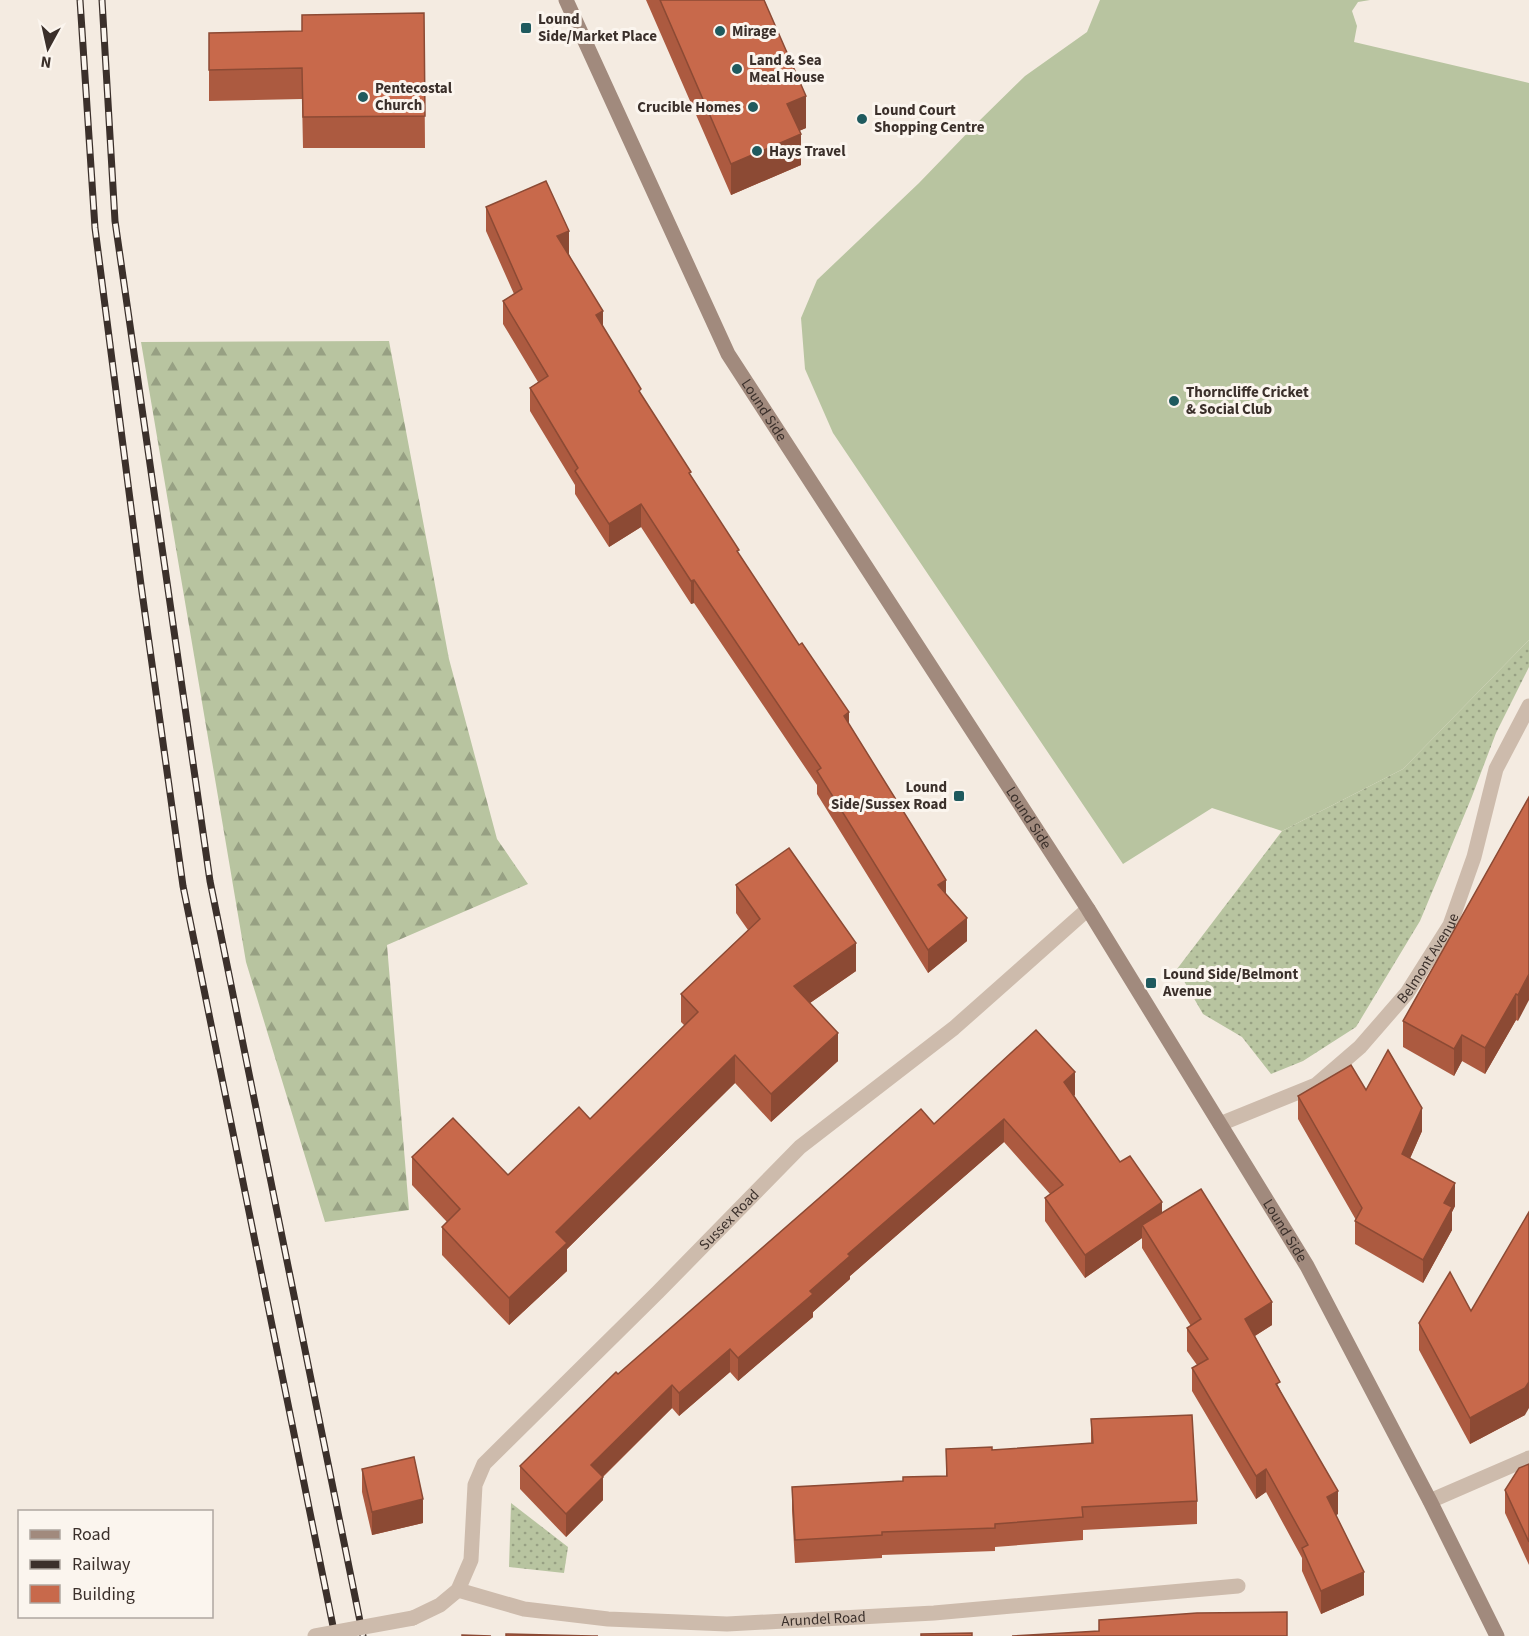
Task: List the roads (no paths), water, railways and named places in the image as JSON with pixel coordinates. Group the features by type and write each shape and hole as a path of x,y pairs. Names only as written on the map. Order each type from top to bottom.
{"street":[{"name":"Lound Side","path":"566,0 728,354 1088,909 1307,1266 1430,1501 1497,1636"},
{"name":"Belmont Avenue","path":"1220,1124 1316,1085 1360,1047 1407,993 1450,925 1474,857 1496,769 1529,706"},
{"name":"Sussex Road","path":"458,1590 471,1560 475,1485 484,1464 658,1292 800,1147 954,1028 1088,909"},
{"path":"1430,1501 1529,1458"},
{"name":"Arundel Road","path":"458,1590 524,1609 608,1619 727,1624 934,1613 1238,1586"},
{"path":"315,1636 413,1618 441,1605 458,1590"}],"railway":[{"path":"80,0 95,228 183,886 335,1636"},
{"path":"102,0 115,221 210,881 363,1636"}],"place":[{"name":"Lound Side/Market Place","path":"526,28"},
{"name":"Mirage","path":"720,31"},
{"name":"Land & Sea Meal House","path":"737,69"},
{"name":"Pentecostal Church","path":"363,97"},
{"name":"Crucible Homes","path":"753,107"},
{"name":"Lound Court Shopping Centre","path":"862,119"},
{"name":"Hays Travel","path":"757,151"},
{"name":"Thorncliffe Cricket & Social Club","path":"1174,401"},
{"name":"Lound Side/Sussex Road","path":"959,796"},
{"name":"Lound Side/Belmont Avenue","path":"1151,983"}]}
